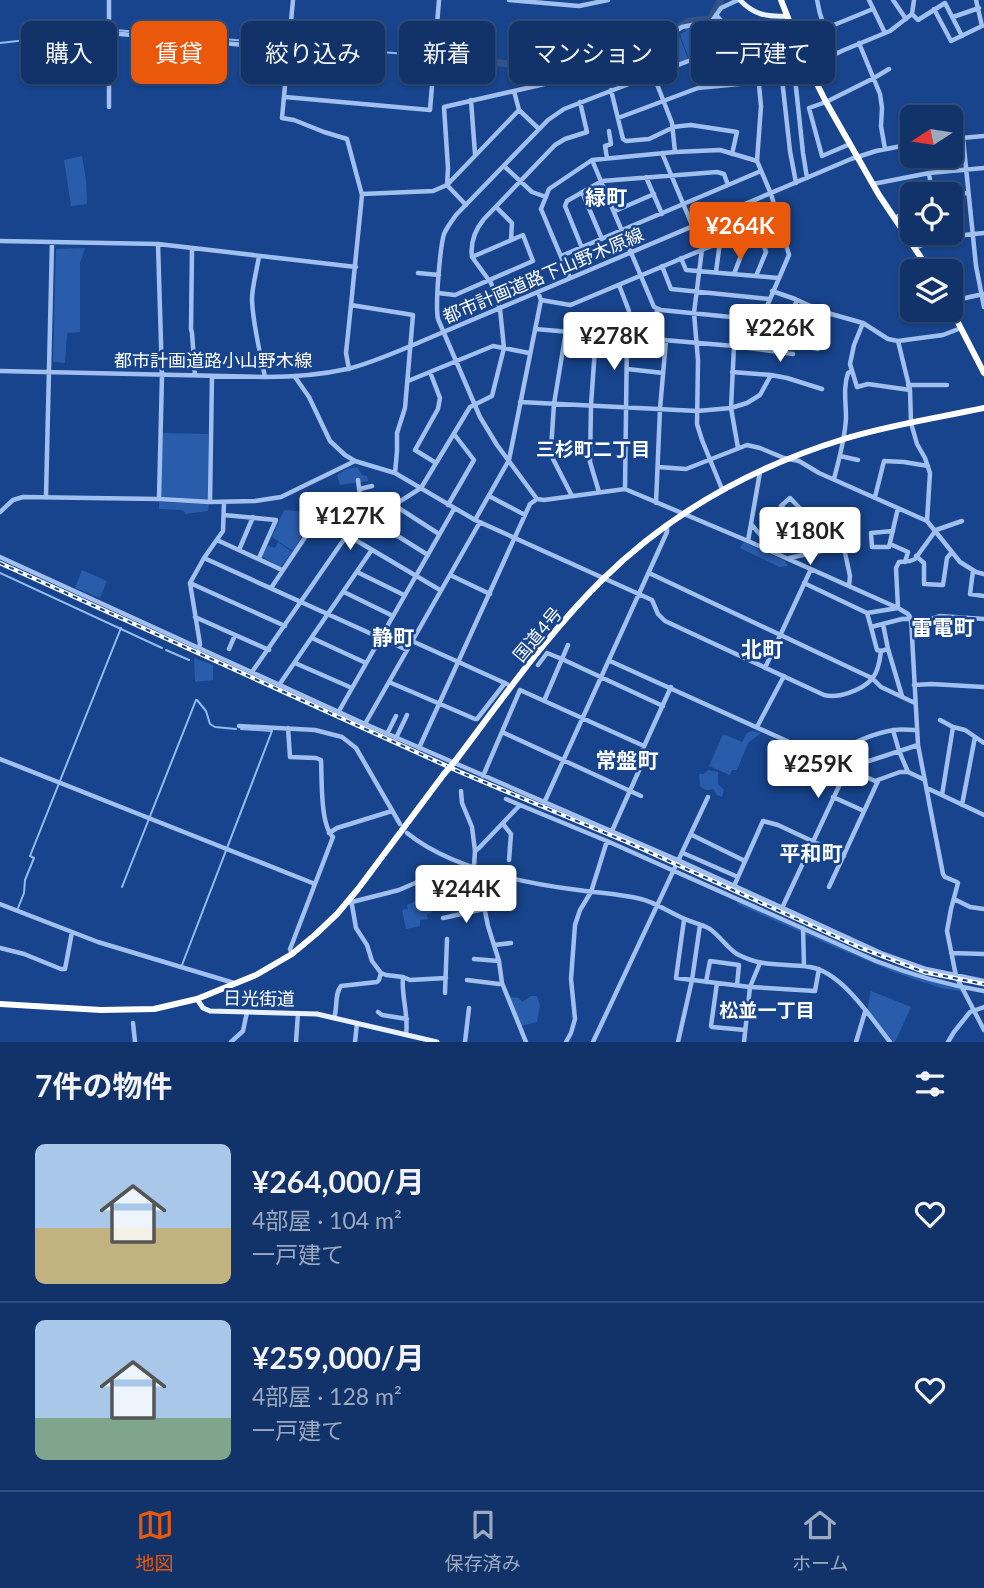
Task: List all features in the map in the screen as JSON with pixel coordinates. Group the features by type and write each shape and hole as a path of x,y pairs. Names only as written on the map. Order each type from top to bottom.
{"highway":[{"path":"781,0 788,21"},
{"path":"817,84 873,184 922,259"},
{"path":"958,322 984,373"},
{"name":"国道4号","path":"197,999 238,984 292,954 351,901 444,774 559,626 604,578 667,525 722,489 789,459 844,439 984,408"},
{"name":"日光街道","path":"0,1004 131,1010 154,1009 197,999"}],"main road":[{"path":"739,0 756,13 787,16"},
{"name":"日光街道","path":"197,999 207,1010 298,1013 334,1018 435,1042"}],"street":[{"path":"109,0 109,21"},
{"path":"291,21 293,0"},
{"path":"285,97 429,110 439,0"},
{"path":"509,0 579,6 608,0"},
{"path":"677,31 685,26 712,21 723,6 739,0"},
{"path":"817,0 821,21"},
{"path":"869,0 886,33"},
{"path":"894,0 906,19"},
{"path":"836,53 886,33 912,15 914,0"},
{"path":"934,9 951,41 982,26 976,0"},
{"path":"912,15 918,20 945,3 962,36"},
{"path":"953,17 979,8"},
{"path":"835,25 873,9"},
{"path":"716,15 721,21"},
{"path":"117,34 241,45"},
{"path":"859,43 880,94 881,126 886,149"},
{"path":"850,145 822,156 809,108 889,69"},
{"path":"109,84 109,107"},
{"path":"286,84 282,118 347,139 362,194 346,353 349,369"},
{"path":"466,205 447,184 444,107 545,84"},
{"path":"537,499 487,430 443,333 437,313 445,232 456,215 553,116 627,84"},
{"path":"657,84 674,127 675,152"},
{"path":"618,118 698,88 739,84"},
{"path":"749,348 789,255 771,194 757,161 761,106 759,84"},
{"path":"783,84 796,183"},
{"path":"798,84 807,178"},
{"path":"611,90 623,139 626,141 649,139 674,127 691,125 737,132 732,154"},
{"path":"514,91 519,110 539,129"},
{"path":"471,100 475,155"},
{"path":"252,672 347,535 421,488 466,412 474,404 492,396 504,348 500,309 489,281 472,257 475,231 562,141 587,132 580,102"},
{"path":"362,194 433,191 447,184 519,110"},
{"path":"607,158 605,146 611,144 609,131"},
{"path":"984,135 963,138 984,307"},
{"name":"都市計画道路下山野木原線","path":"420,342 857,157 900,146"},
{"path":"570,278 541,209 550,189 592,160 720,150 757,161"},
{"path":"662,153 702,249 694,313 698,366 697,411 699,432 722,489"},
{"path":"592,160 654,307 761,320"},
{"path":"504,166 531,192 546,197"},
{"path":"873,184 929,173 984,168"},
{"path":"561,256 761,171"},
{"path":"582,248 565,206 567,201 602,181 717,172 724,174 729,185"},
{"path":"929,173 930,182"},
{"path":"646,177 662,214"},
{"path":"582,192 602,239"},
{"path":"963,194 968,193"},
{"path":"615,211 654,194"},
{"path":"496,207 512,223 510,240"},
{"path":"895,218 900,215"},
{"path":"541,300 570,305 778,218"},
{"path":"756,276 766,251 757,226"},
{"path":"915,248 944,237 984,233"},
{"path":"734,274 742,253 737,234"},
{"path":"438,293 455,295 533,261 523,235 472,257"},
{"path":"0,241 158,244 356,267"},
{"path":"716,272 720,241"},
{"path":"47,496 52,242"},
{"path":"158,244 162,375 159,499"},
{"path":"192,248 191,329 195,376"},
{"path":"259,256 252,296 265,377"},
{"path":"681,258 686,270 778,278"},
{"path":"662,266 671,289 769,299"},
{"path":"418,274 439,275"},
{"path":"619,285 629,311 625,489"},
{"path":"772,291 825,313 863,323 898,341 943,335 961,328"},
{"path":"365,724 449,575 509,460 541,300 538,292"},
{"path":"963,299 983,294"},
{"path":"790,317 797,300"},
{"path":"351,305 413,315 408,381 403,416 397,433 395,473"},
{"path":"653,339 657,309"},
{"path":"810,327 805,346 818,349 820,339 817,333 825,313"},
{"path":"863,323 850,364 857,387 868,384 909,388 947,384"},
{"path":"535,329 734,346 793,354"},
{"path":"566,331 554,404 551,449 552,457 572,496"},
{"path":"596,334 590,462 599,492"},
{"path":"777,352 780,337"},
{"path":"656,503 666,340"},
{"path":"898,341 909,388 911,423 930,473 927,521"},
{"name":"都市計画道路小山野木線","path":"0,371 295,377 349,369 420,342"},
{"path":"408,381 493,346 529,353"},
{"path":"734,346 731,408 738,448"},
{"path":"627,369 663,373"},
{"path":"834,479 844,439 845,388 848,373 852,371"},
{"path":"430,372 440,398 438,409 415,450 436,463"},
{"path":"732,372 771,375 822,389"},
{"path":"520,402 697,411 731,408 760,395 771,375"},
{"path":"209,502 212,376"},
{"path":"295,377 309,397 331,441 345,456 395,473 477,521 652,600 660,618 765,668 831,697 857,689 872,678 881,652"},
{"path":"448,505 474,460 454,434"},
{"path":"658,467 686,469 747,445 799,461 927,521 960,562 984,574"},
{"path":"839,456 858,460"},
{"path":"0,512 13,500 23,497 255,501 281,497 355,461"},
{"path":"876,497 884,461 904,461 928,466"},
{"path":"748,541 760,471"},
{"path":"358,480 361,503 372,520 428,555"},
{"path":"359,489 372,486"},
{"path":"419,748 530,504 537,499 625,489 898,608 911,618 918,745 943,874 958,883 947,922 951,953 961,987 984,1030"},
{"path":"488,496 525,515"},
{"path":"776,553 781,543 804,537 817,533 813,522 790,498 781,506 804,527 804,537"},
{"path":"198,649 200,644 190,583 223,531 224,502"},
{"path":"394,505 439,534"},
{"path":"892,531 871,533 872,547 889,547 898,508"},
{"path":"339,711 454,509"},
{"path":"224,514 276,520 259,558"},
{"path":"239,550 253,517"},
{"path":"813,522 826,519"},
{"path":"898,608 896,568 899,562 910,561 916,556 936,530 962,521"},
{"path":"751,524 776,553"},
{"path":"544,803 667,533 667,525"},
{"path":"766,540 776,530 771,525"},
{"path":"271,588 310,530 347,535 440,590"},
{"path":"841,534 850,576 849,586"},
{"path":"217,540 282,570"},
{"path":"890,544 908,552 905,562"},
{"path":"788,559 826,550"},
{"path":"279,685 371,551"},
{"path":"916,556 924,563 925,584 943,585 947,558 952,552"},
{"path":"0,557 387,734 906,963 984,981"},
{"path":"204,558 407,650"},
{"path":"765,668 811,569"},
{"path":"974,571 970,594 984,596"},
{"path":"358,572 404,595"},
{"path":"649,573 872,678 881,687 915,703"},
{"path":"449,575 490,594"},
{"path":"190,583 285,626"},
{"path":"804,583 867,613 898,608"},
{"path":"344,592 393,616"},
{"path":"867,613 877,650 881,652"},
{"path":"870,627 911,618 940,616 984,619"},
{"path":"195,617 269,650"},
{"path":"883,624 902,697"},
{"path":"229,649 235,635"},
{"path":"312,638 366,663"},
{"path":"389,682 477,719 507,684 412,641"},
{"path":"544,701 568,645"},
{"path":"881,652 888,649"},
{"path":"538,666 547,653 663,706"},
{"path":"610,661 875,780 901,772 908,772 926,780"},
{"path":"295,663 352,688"},
{"path":"757,727 783,676"},
{"path":"915,685 984,687"},
{"path":"612,831 640,766 639,758 671,687"},
{"path":"483,776 519,690 644,746"},
{"path":"396,738 407,715"},
{"path":"387,734 396,716"},
{"path":"940,720 984,743"},
{"path":"239,726 326,733 349,741 363,759 400,824"},
{"path":"942,795 953,727"},
{"path":"288,728 290,757 321,760 320,781 329,833 333,838 290,949 292,954"},
{"path":"893,730 908,772"},
{"path":"824,758 882,733 917,730"},
{"path":"502,732 641,796"},
{"path":"962,805 975,737"},
{"path":"863,763 918,745"},
{"path":"0,760 315,884"},
{"path":"782,908 847,769"},
{"path":"829,887 878,780"},
{"path":"928,789 984,815"},
{"path":"461,791 462,803 472,827 475,869 499,961 502,983 526,1042"},
{"path":"593,1042 708,797"},
{"path":"834,797 864,811"},
{"path":"506,799 910,974 984,990"},
{"path":"475,850 520,805"},
{"path":"329,833 392,811"},
{"path":"734,886 764,821 844,856"},
{"path":"503,824 511,834 509,860"},
{"path":"407,833 425,847 475,869 543,885 645,900 713,932 738,955 760,963 819,969 847,988 890,1042"},
{"path":"691,835 746,861"},
{"path":"566,1042 575,1019 570,979 575,925 591,891 607,841"},
{"path":"683,853 738,877"},
{"path":"446,978 410,980 381,973 356,928 351,901 400,890 431,876 467,866"},
{"path":"954,899 970,907 984,909"},
{"path":"0,904 98,943 238,984"},
{"path":"443,918 484,909"},
{"path":"684,919 676,978 815,991 819,969"},
{"path":"678,1042 692,980 700,925"},
{"path":"803,928 804,966"},
{"path":"0,948 65,969 72,932"},
{"path":"445,993 447,939"},
{"path":"494,945 511,943"},
{"path":"951,953 984,954"},
{"path":"474,959 499,961"},
{"path":"706,982 710,961 740,965 737,985"},
{"path":"744,1042 750,987 760,963"},
{"path":"334,1018 341,986 377,982 381,973"},
{"path":"402,976 406,1035"},
{"path":"214,977 220,991"},
{"path":"467,980 502,983"},
{"path":"717,983 711,1026 745,1030"},
{"path":"948,1042 970,1012 984,1007"},
{"path":"465,1042 469,1008"},
{"path":"231,1042 243,1031 247,1012"},
{"path":"378,1012 407,1019"},
{"path":"856,1042 866,1012"},
{"path":"296,1042 298,1013"},
{"path":"133,1023 135,1042"},
{"path":"355,1042 357,1023"}],"shaded area":[{"path":"691,26 691,59 680,34 686,31 685,27"},
{"path":"679,35 688,59 677,63"},
{"path":"82,156 87,204 71,206 64,160"},
{"path":"85,248 80,263 80,332 67,333 65,363 53,362 56,249"},
{"path":"162,433 208,434 208,501 161,498"},
{"path":"357,467 362,475 367,476 368,481 340,485 337,475"},
{"path":"159,502 209,504 208,511 185,514 181,510 159,509"},
{"path":"284,510 298,511 313,518 293,551 272,537"},
{"path":"278,542 292,552 281,567 262,557 267,545 275,548"},
{"path":"744,542 785,561 788,566 779,567 740,548"},
{"path":"82,570 107,581 100,598 75,588"},
{"path":"194,658 213,665 213,680 195,682"},
{"path":"747,733 761,733 748,743 737,770 732,770 730,775 709,766 723,734 742,742"},
{"path":"708,770 718,772 718,784 724,790 722,797 713,789 706,790 700,786 699,774"},
{"path":"429,895 432,913 427,914 428,919 420,920 420,926 406,929 402,910"},
{"path":"738,898 876,961 961,987 964,992 941,988 896,973 737,904"},
{"path":"871,991 911,1007 895,1042 867,1010"},
{"path":"531,996 537,996 540,1006 537,1022 521,1026 509,997 519,998 522,1002"}],"waterway":[{"path":"495,62 570,71 586,62 622,56 628,49 660,38 689,21 710,19 721,0"},
{"path":"0,43 115,30 399,53"},
{"path":"0,573 162,648"},
{"path":"18,908 34,858 30,856 121,628"},
{"path":"166,650 189,660"},
{"path":"122,887 196,700"},
{"path":"197,700 206,711 210,724 236,729"},
{"path":"182,965 272,731 241,729"}],"railway":[{"path":"0,563 460,772 627,842 861,948 924,972 984,984"}],"district":[{"name":"緑町","path":"606,196"},
{"name":"三杉町二丁目","path":"593,448"},
{"name":"雷電町","path":"943,626"},
{"name":"静町","path":"393,636"},
{"name":"北町","path":"762,648"},
{"name":"常盤町","path":"627,759"},
{"name":"平和町","path":"811,852"},
{"name":"松並一丁目","path":"767,1009"}]}
